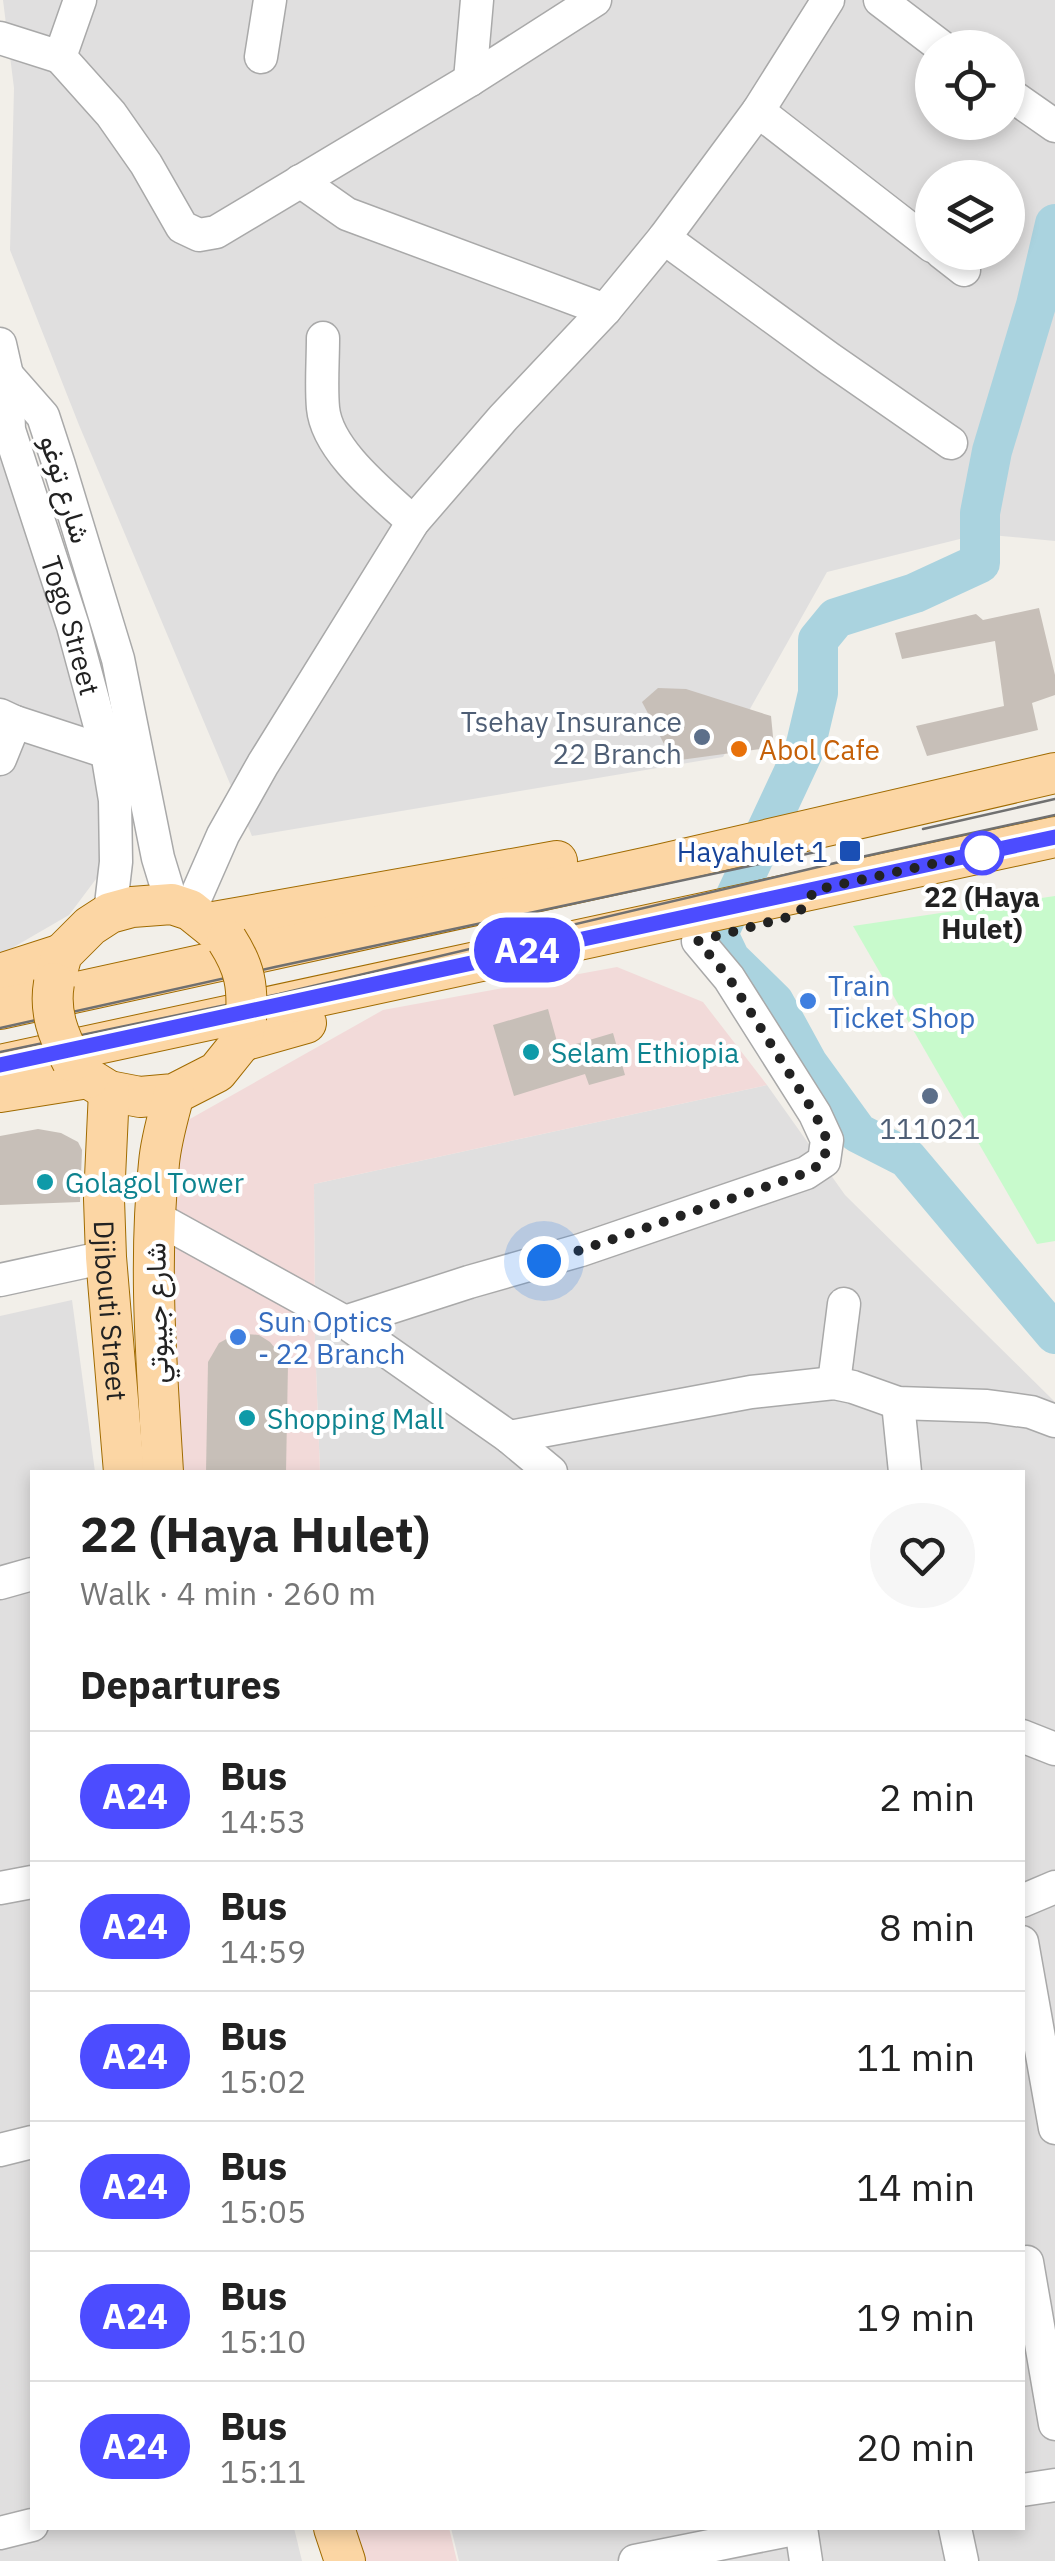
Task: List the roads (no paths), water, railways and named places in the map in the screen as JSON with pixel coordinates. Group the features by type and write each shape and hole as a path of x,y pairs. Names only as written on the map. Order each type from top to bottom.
{"main road":[{"path":"0,1009 639,870 1055,773"},
{"path":"244,1030 316,1020 704,931 794,901 1055,837"},
{"path":"90,1076 55,1022 52,999 58,969 90,926 110,913 132,907 199,919 674,841 728,847"},
{"path":"0,1092 90,1076 140,1097 174,1094 218,1072 244,1030 245,978 238,958 199,919"},
{"path":"0,1065 381,982 704,931"},
{"path":"0,974 58,969"},
{"name":"Djibouti Street","path":"90,1076 104,1199 124,1470"},
{"name":"شارع جيبوتي","path":"163,1470 153,1314 155,1217 159,1159 174,1094"},
{"path":"322,2530 328,2561"},
{"path":"335,2530 345,2561"}],"street":[{"path":"60,57 80,0"},
{"path":"261,57 270,0"},
{"path":"470,80 477,0"},
{"path":"0,38 60,57 111,114 182,226 199,235 216,232 595,0"},
{"path":"199,919 223,835 262,764 413,522 664,238 758,111 828,0"},
{"path":"880,0 919,30"},
{"path":"1025,105 1055,126"},
{"path":"758,111 915,233"},
{"path":"300,181 347,214 604,310"},
{"path":"664,238 951,444"},
{"path":"323,338 323,411 330,432 373,485 413,522"},
{"name":"Togo Street","path":"4,360 9,430 73,626 107,752 115,800 116,862 110,913"},
{"name":"شارع توغو","path":"4,360 43,416 59,464 118,659 158,858 199,919"},
{"path":"0,759 8,718 107,752"},
{"path":"345,1322 581,1250 806,1173 824,1162 827,1140 815,1114 704,931"},
{"path":"155,1217 345,1322 550,1470"},
{"path":"0,1280 106,1257"},
{"path":"834,1383 844,1304"},
{"path":"509,1437 751,1392 834,1383 898,1403 987,1406 1030,1412 1055,1421"},
{"path":"898,1403 906,1470"},
{"path":"0,1584 30,1575"},
{"path":"1025,1737 1055,1750"},
{"path":"0,1888 30,1882"},
{"path":"1025,1900 1055,1887"},
{"path":"1025,1959 1055,2128"},
{"path":"0,2150 30,2142"},
{"path":"1035,2261 1055,2424"},
{"path":"1025,2490 1055,2485"},
{"path":"0,2533 30,2526"},
{"path":"637,2552 786,2530"},
{"path":"800,2530 806,2561"},
{"path":"955,2530 962,2561"},
{"path":"0,2554 2,2561"}],"waterway":[{"path":"1055,224 1036,305 992,451 980,513 980,563 915,593 836,618 818,640 818,693 805,748 718,934 730,959 774,1002 808,1064 858,1133 907,1158 1055,1334"}],"tram line":[{"path":"923,829 1055,799"},
{"path":"0,1052 279,994 1055,815"},
{"path":"0,1028 816,852"}],"place":[{"name":"Tsehay Insurance 22 Branch","path":"702,737"},
{"name":"Abol Cafe","path":"739,749"},
{"name":"Hayahulet 1","path":"850,851"},
{"name":"22 (Haya Hulet)","path":"982,853"},
{"name":"Train Ticket Shop","path":"808,1001"},
{"name":"Selam Ethiopia","path":"531,1052"},
{"name":"111021","path":"930,1096"},
{"name":"Golagol Tower","path":"45,1182"},
{"name":"Sun Optics - 22 Branch","path":"238,1337"},
{"name":"Shopping Mall","path":"247,1418"}]}
